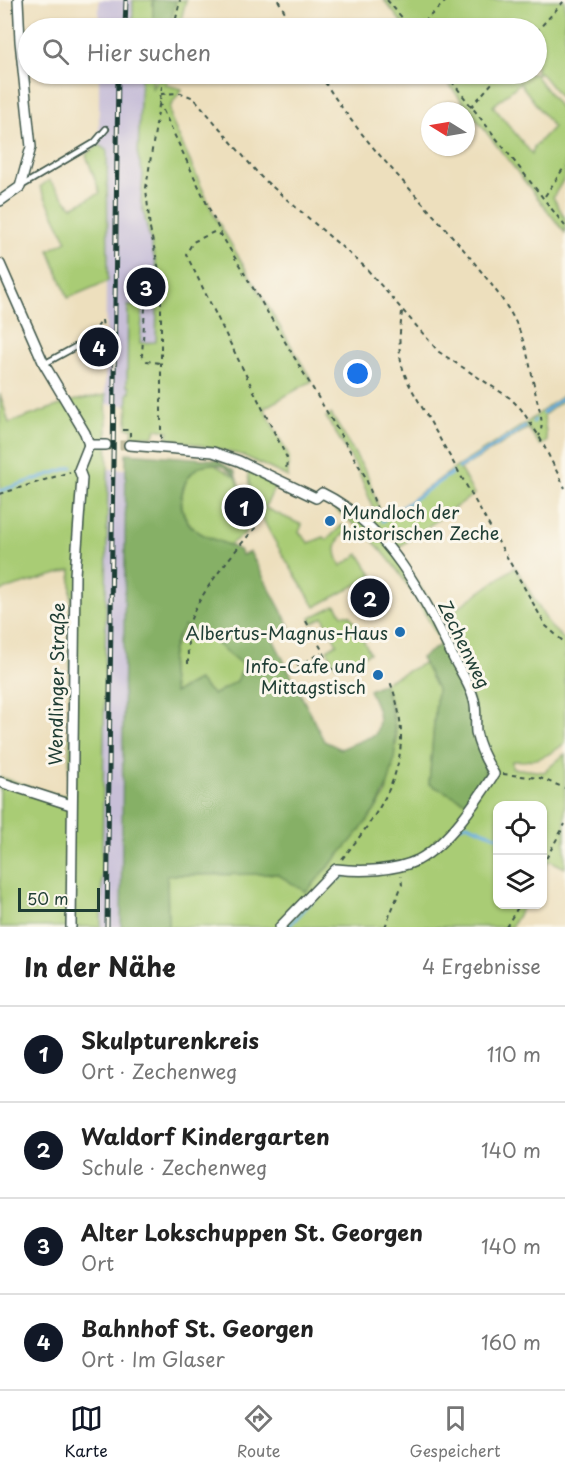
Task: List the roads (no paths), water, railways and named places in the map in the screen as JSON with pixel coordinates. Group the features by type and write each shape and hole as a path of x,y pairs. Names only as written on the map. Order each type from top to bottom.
{"street":[{"path":"18,0 19,18"},
{"path":"0,201 20,187 31,147 24,84"},
{"path":"0,264 44,364 85,433 89,445 106,445"},
{"name":"Wendlinger Straße","path":"71,927 75,575 82,478 79,470 89,445"},
{"name":"Zechenweg","path":"129,445 213,452 239,461 316,498 322,493 331,498 375,532 392,551 437,621 475,702 476,734 484,758 494,774 474,804 447,836 419,860 400,866 336,869 280,927"},
{"path":"0,782 71,805"}],"lane":[{"path":"20,187 94,143 106,129"},
{"path":"44,364 88,340"}],"waterway":[{"path":"543,413 565,396"},
{"path":"459,468 525,427"},
{"path":"0,491 72,467"},
{"path":"382,521 452,473"},
{"path":"460,826 467,824 493,835"},
{"path":"288,927 326,886 347,874"}],"tunnel":[{"path":"106,445 129,445"}],"railway":[{"path":"125,18 126,0"},
{"path":"107,927 118,84"}],"place":[{"name":"Alter Lokschuppen St. Georgen","path":"146,287"},
{"name":"Bahnhof St. Georgen","path":"99,347"},
{"name":"Skulpturenkreis","path":"244,507"},
{"name":"Mundloch der historischen Zeche","path":"330,521"},
{"name":"Waldorf Kindergarten","path":"370,598"},
{"name":"Albertus-Magnus-Haus","path":"400,632"},
{"name":"Info-Cafe und Mittagstisch","path":"378,675"}]}
